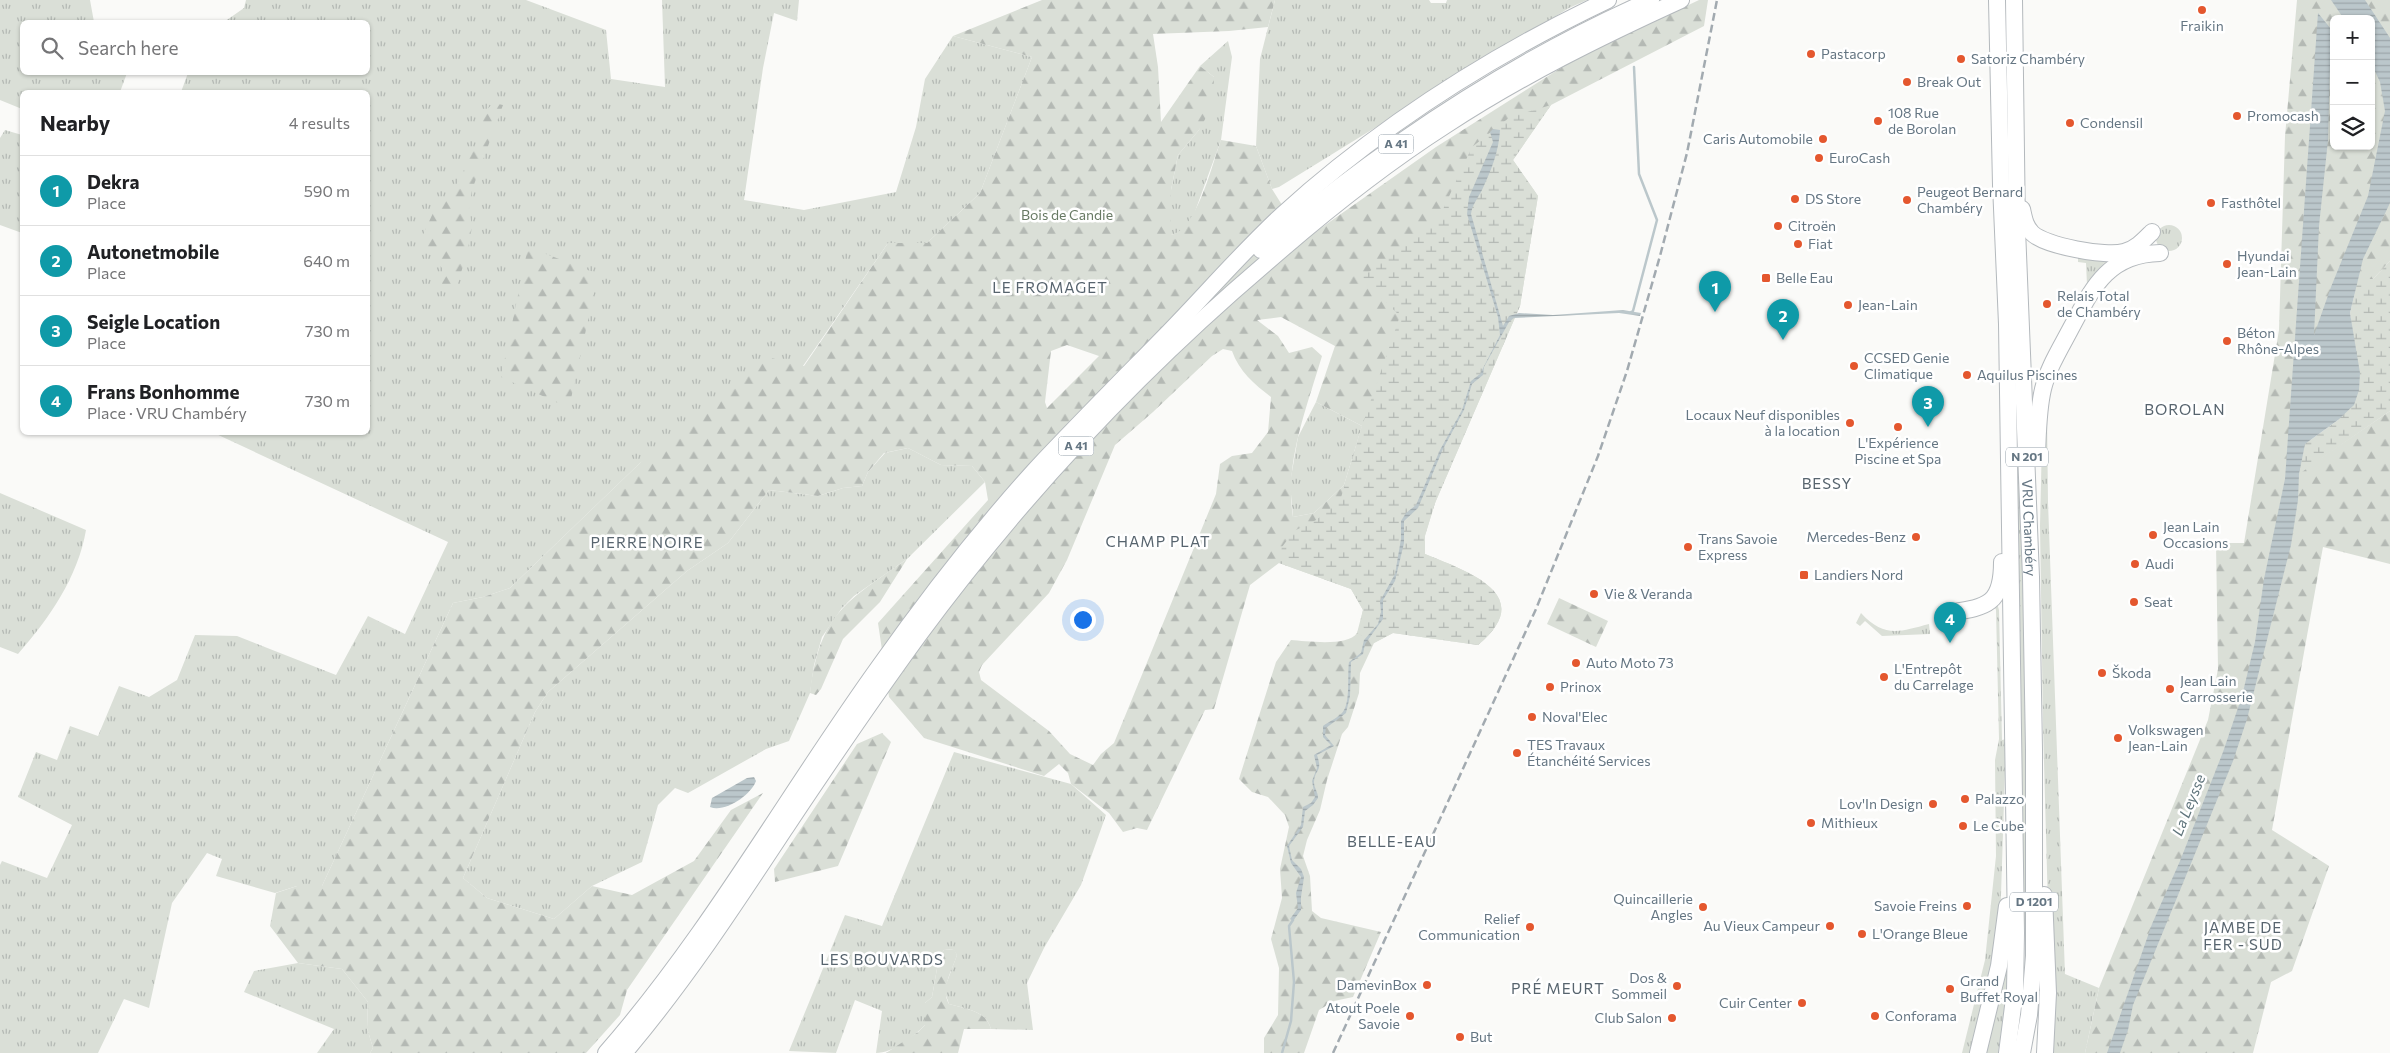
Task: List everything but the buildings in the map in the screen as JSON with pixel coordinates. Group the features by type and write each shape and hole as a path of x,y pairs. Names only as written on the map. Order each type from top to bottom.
{"highway":[{"path":"1170,330 1279,218 1362,148 1438,94 1482,67 1544,32 1608,0"},
{"name":"A 41","path":"606,1053 681,959 855,700 944,580 1039,466 1170,330 1299,218 1415,131 1526,62 1652,0"},
{"name":"A 41","path":"624,1053 691,968 860,718 921,633 1021,508 1086,436 1150,370 1229,295 1308,227 1418,144 1528,75 1598,38 1681,0"},
{"name":"VRU Chambéry","path":"1997,0 2001,185 2008,343 2015,822 2016,975 2007,1053"},
{"name":"VRU Chambéry","path":"2014,0 2018,256 2031,577 2034,750 2034,956 2029,1015 2022,1053"},
{"path":"2017,163 2025,220 2032,234 2043,241 2119,253 2135,248 2152,232"},
{"path":"1948,614 1985,606 1996,596 2001,584 1998,375 2001,185"},
{"path":"2031,577 2039,414 2048,375 2061,347 2098,282 2126,260 2141,254 2160,254"},
{"path":"2034,750 2046,932 2048,1014 2045,1053"},
{"path":"1978,1053 2002,952 2015,822"}],"green space":[{"path":"0,0 90,0 94,20 20,20 20,75 126,75 121,90 20,90 20,108 0,100"},
{"path":"246,0 526,0 606,30 611,79 665,87 662,0 799,0 797,21 774,13 763,68 744,200 804,210 896,192 916,127 925,79 953,36 1032,57 980,193 927,243 888,243 803,366 640,463 510,588 483,597 453,603 322,886 297,886 275,893 216,876 222,859 207,853 172,903 149,1008 124,999 98,1053 0,1053 0,865 2,861 47,878 72,825 18,797 36,752 57,760 70,726 98,736 119,686 149,697 177,680 195,635 237,636 336,675 368,616 405,634 448,542 218,435 370,435 370,90 182,90 187,75 370,75 370,20 227,20 244,8"},
{"name":"Bois de Candie","path":"1042,0 1275,0 1268,27 1229,31 1153,34 1158,67 1161,122 1200,66 1214,77 1213,105 1199,130 1178,155 1171,190 1171,235 1180,230 1189,221 1196,209 1221,140 1256,146 1272,189 1304,240 1436,147 1575,59 1699,0 1708,0 1704,26 1551,105 1513,160 1538,196 1520,306 1435,503 1425,536 1425,554 1477,578 1490,588 1499,599 1501,612 1495,627 1478,645 1393,633 1374,643 1360,673 1359,693 1348,727 1342,734 1327,780 1320,810 1307,840 1303,856 1310,876 1312,911 1321,918 1381,932 1353,997 1334,1001 1319,1010 1304,1053 1264,1053 1264,1038 1278,1015 1279,968 1271,939 1282,898 1280,869 1289,827 1285,815 1268,797 1252,792 1239,779 1276,662 1291,640 1336,642 1352,637 1357,633 1363,610 1351,589 1279,563 1250,585 1214,709 1205,710 1147,830 1137,828 1123,832 1109,813 1071,784 1068,773 1059,764 1044,776 924,738 889,697 878,623 988,500 985,482 972,466 941,465 908,448 884,453 868,472 862,486 843,488 818,496 769,490 728,543 687,571 548,692 535,712 463,878 487,898 554,919 592,886 632,895 694,861 731,810 763,793 627,990 620,1015 586,1053 370,1053 373,1048 367,1028 368,1002 342,969 298,963 270,926 276,893 297,886 322,886 453,603 483,597 510,588 640,463 763,356 804,366 888,243 927,243 980,193 1032,57 953,36","holes":["1281,317 1335,346 1316,402 1362,426 1344,485 1314,513 1293,517 1291,497 1292,476 1298,435 1322,356 1312,347 1289,353 1278,336 1257,320","1067,345 1099,356 1047,408 1045,402 1051,351","1223,349 1232,351 1248,377 1271,397 1268,432 1252,453 1232,456 1220,464 1216,494 1114,743 1101,754 1093,765 1070,754 1049,731 981,680 979,672 982,665 1049,593 1067,560 1115,445 1212,356"]},
{"path":"1275,0 1429,0 1431,3 1446,3 1447,0 1587,0 1569,8 1279,187 1272,189 1256,146 1260,59"},
{"path":"2297,0 2390,0 2390,261 2373,279 2359,279 2299,473 2390,411 2390,564 2323,547 2272,830 2329,866 2292,971 2271,982 2253,1053 2085,1053 2099,988 2208,720 2218,669 2216,543 2244,543 2279,330 2285,136"},
{"path":"1228,41 1232,57 1221,140 1193,217 1181,232 1171,235 1171,190 1178,155 1199,130 1214,77 1200,66"},
{"path":"493,103 503,105 472,190 469,208 472,227 467,254 457,285 442,290 442,268 429,251 422,237 437,204 451,194 456,186 478,141 485,112"},
{"path":"1551,105 1513,160 1538,196 1520,306 1435,503 1425,535 1425,554 1477,578 1490,588 1499,599 1501,612 1495,627 1478,645 1393,633 1374,643 1357,633 1363,610 1351,589 1279,563 1282,547 1294,531 1316,520 1340,501 1362,426 1400,316 1361,278 1439,218 1472,147 1510,117"},
{"path":"5,130 20,134 20,232 0,225 0,138"},
{"path":"2169,225 2178,229 2182,238 2178,247 2169,251 2160,247 2156,238 2160,229"},
{"path":"528,247 598,274 569,408 501,377"},
{"path":"2078,255 2114,256 2087,285 2086,263 2078,262"},
{"path":"2390,261 2390,411 2299,474 2305,444 2338,420 2353,339 2350,313 2358,279 2373,279"},
{"path":"2015,329 2022,504 2028,901 2024,931"},
{"path":"2052,382 2047,415 2048,502 2065,974 2099,988 2085,1053 2052,1053 2043,726 2040,526 2042,439"},
{"path":"1316,402 1362,426 1344,485 1314,513 1293,517 1290,483 1298,437"},
{"path":"908,448 941,465 972,466 985,482 907,559 854,596 842,608 822,637 814,665 810,693 789,741 766,749 688,793 675,788 658,805 642,862 592,886 554,919 487,898 463,878 535,712 548,692 687,571 728,543 769,490 818,496 843,488 862,486 868,472 885,453"},
{"path":"0,493 86,530 76,564 61,596 41,626 18,654 0,647"},
{"path":"907,559 880,602 843,639 821,689 816,695 810,693 821,644 839,612 852,599"},
{"path":"1559,598 1608,621 1596,647 1547,624"},
{"path":"1997,603 1999,610 2002,740 2006,739 2000,926 1972,1053 1962,1053 1985,960 1996,856 1995,760 1999,739 1996,610 1994,605"},
{"path":"1861,613 1869,621 1885,630 1900,631 1929,624 1930,634 1882,636 1865,621 1860,626 1856,623"},
{"path":"882,733 891,742 838,866 775,882 774,869 857,744"},
{"path":"954,752 1071,784 1106,815 1081,885 1044,948 1027,983 1033,1030 991,1029 985,1018 980,1014 949,1004 944,990 957,955 953,949 944,950 939,957 932,997 925,1003 925,1025 902,1044 876,1053 882,1011 855,1000 836,1053 789,1051 845,915 882,926"},
{"path":"2009,941 2006,999 1998,1053 1985,1053"},
{"path":"954,949 957,955 946,986 949,1004 980,1014 985,1018 991,1029 964,1029 958,1053 886,1053 918,1032 925,1025 925,1003 932,997 939,957 944,950"},
{"path":"298,963 342,969 368,1002 367,1028 373,1048 370,1053 317,1053 334,1029 244,992 254,971"}],"shaded area":[{"path":"2331,0 2365,0 2375,15 2341,15"},
{"path":"2318,13 2330,28 2330,66 2328,140 2319,226 2314,335 2331,287 2368,196 2385,111 2380,82 2375,71 2375,15 2390,38 2390,203 2363,259 2350,313 2360,373 2359,390 2354,405 2338,420 2305,444 2299,474 2298,500 2291,545 2247,719 2233,761 2133,1005 2128,1030 2120,1053 2107,1053 2152,924 2180,861 2223,752 2242,696 2255,642 2264,579 2285,479"},
{"path":"1493,129 1500,130 1496,153 1471,214 1503,326 1509,316 1519,313 1553,315 1623,310 1641,313 1640,316 1619,313 1514,318 1509,322 1484,367 1483,375 1472,384 1464,410 1443,449 1418,508 1404,521 1404,543 1395,581 1383,600 1383,619 1365,644 1363,654 1351,662 1350,696 1346,713 1326,728 1325,735 1334,746 1317,755 1319,768 1314,782 1318,798 1305,811 1303,827 1289,846 1292,860 1301,869 1304,877 1301,910 1293,921 1290,919 1298,908 1296,893 1301,877 1291,863 1287,846 1301,825 1303,807 1311,803 1315,797 1312,781 1317,768 1314,755 1331,745 1323,737 1323,726 1340,715 1345,709 1348,696 1349,662 1361,653 1364,640 1378,624 1381,612 1380,601 1395,574 1401,539 1401,521 1406,513 1416,505 1440,450 1462,410 1471,381 1480,374 1500,335 1498,317 1467,214 1469,197 1493,142 1490,132"},
{"path":"754,777 756,781 749,792 737,802 723,807 710,807 712,798 747,778"}],"waterway":[{"path":"1631,312 1633,311 1657,220 1639,174 1634,67"},
{"path":"1282,1053 1291,1021 1294,982 1289,926 1293,920"}],"railway":[{"path":"1333,1053 1536,609 1598,456 1627,371 1687,153 1717,0"}],"place":[{"name":"Fraikin","path":"2202,10"},
{"name":"Pastacorp","path":"1811,54"},
{"name":"Satoriz Chambéry","path":"1961,59"},
{"name":"Break Out","path":"1907,82"},
{"name":"Promocash","path":"2237,116"},
{"name":"108 Rue de Borolan","path":"1878,121"},
{"name":"Condensil","path":"2070,123"},
{"name":"Caris Automobile","path":"1823,139"},
{"name":"EuroCash","path":"1819,158"},
{"name":"DS Store","path":"1795,199"},
{"name":"Peugeot Bernard Chambéry","path":"1907,200"},
{"name":"Fasthôtel","path":"2211,203"},
{"name":"Citroën","path":"1778,226"},
{"name":"Fiat","path":"1798,244"},
{"name":"Hyundai Jean-Lain","path":"2227,264"},
{"name":"Belle Eau","path":"1766,278"},
{"name":"Relais Total de Chambéry","path":"2047,304"},
{"name":"Jean-Lain","path":"1848,305"},
{"name":"Dekra","path":"1715,312"},
{"name":"Autonetmobile","path":"1783,340"},
{"name":"Béton Rhône-Alpes","path":"2227,341"},
{"name":"CCSED Genie Climatique","path":"1854,366"},
{"name":"Aquilus Piscines","path":"1967,375"},
{"name":"Locaux Neuf disponibles à la location","path":"1850,423"},
{"name":"L'Expérience Piscine et Spa","path":"1898,427"},
{"name":"Seigle Location","path":"1928,427"},
{"name":"Jean Lain Occasions","path":"2153,535"},
{"name":"Mercedes-Benz","path":"1916,537"},
{"name":"Trans Savoie Express","path":"1688,547"},
{"name":"Audi","path":"2135,564"},
{"name":"Landiers Nord","path":"1804,575"},
{"name":"Vie & Veranda","path":"1594,594"},
{"name":"Seat","path":"2134,602"},
{"name":"Frans Bonhomme","path":"1950,643"},
{"name":"Auto Moto 73","path":"1576,663"},
{"name":"Škoda","path":"2102,673"},
{"name":"L'Entrepôt du Carrelage","path":"1884,677"},
{"name":"Prinox","path":"1550,687"},
{"name":"Jean Lain Carrosserie","path":"2170,689"},
{"name":"Noval'Elec","path":"1532,717"},
{"name":"Volkswagen Jean-Lain","path":"2118,738"},
{"name":"TES Travaux Étanchéité Services","path":"1517,753"},
{"name":"Palazzo","path":"1965,799"},
{"name":"Lov'In Design","path":"1933,804"},
{"name":"Mithieux","path":"1811,823"},
{"name":"Le Cube","path":"1963,826"},
{"name":"Savoie Freins","path":"1967,906"},
{"name":"Quincaillerie Angles","path":"1703,907"},
{"name":"Au Vieux Campeur","path":"1830,926"},
{"name":"Relief Communication","path":"1530,927"},
{"name":"L'Orange Bleue","path":"1862,934"},
{"name":"DamevinBox","path":"1427,985"},
{"name":"Dos & Sommeil","path":"1677,986"},
{"name":"Grand Buffet Royal","path":"1950,989"},
{"name":"Cuir Center","path":"1802,1003"},
{"name":"Atout Poele Savoie","path":"1410,1016"},
{"name":"Conforama","path":"1875,1016"},
{"name":"Club Salon","path":"1672,1018"},
{"name":"But","path":"1460,1037"}],"district":[{"name":"LE FROMAGET","path":"1050,288"},
{"name":"BOROLAN","path":"2185,410"},
{"name":"BESSY","path":"1827,484"},
{"name":"CHAMP PLAT","path":"1158,542"},
{"name":"PIERRE NOIRE","path":"647,543"},
{"name":"BELLE-EAU","path":"1392,842"},
{"name":"JAMBE DE FER - SUD","path":"2243,936"},
{"name":"LES BOUVARDS","path":"882,960"},
{"name":"PRÉ MEURT","path":"1558,989"}],"water label":[{"name":"La Leysse","path":"2189,805"}]}
